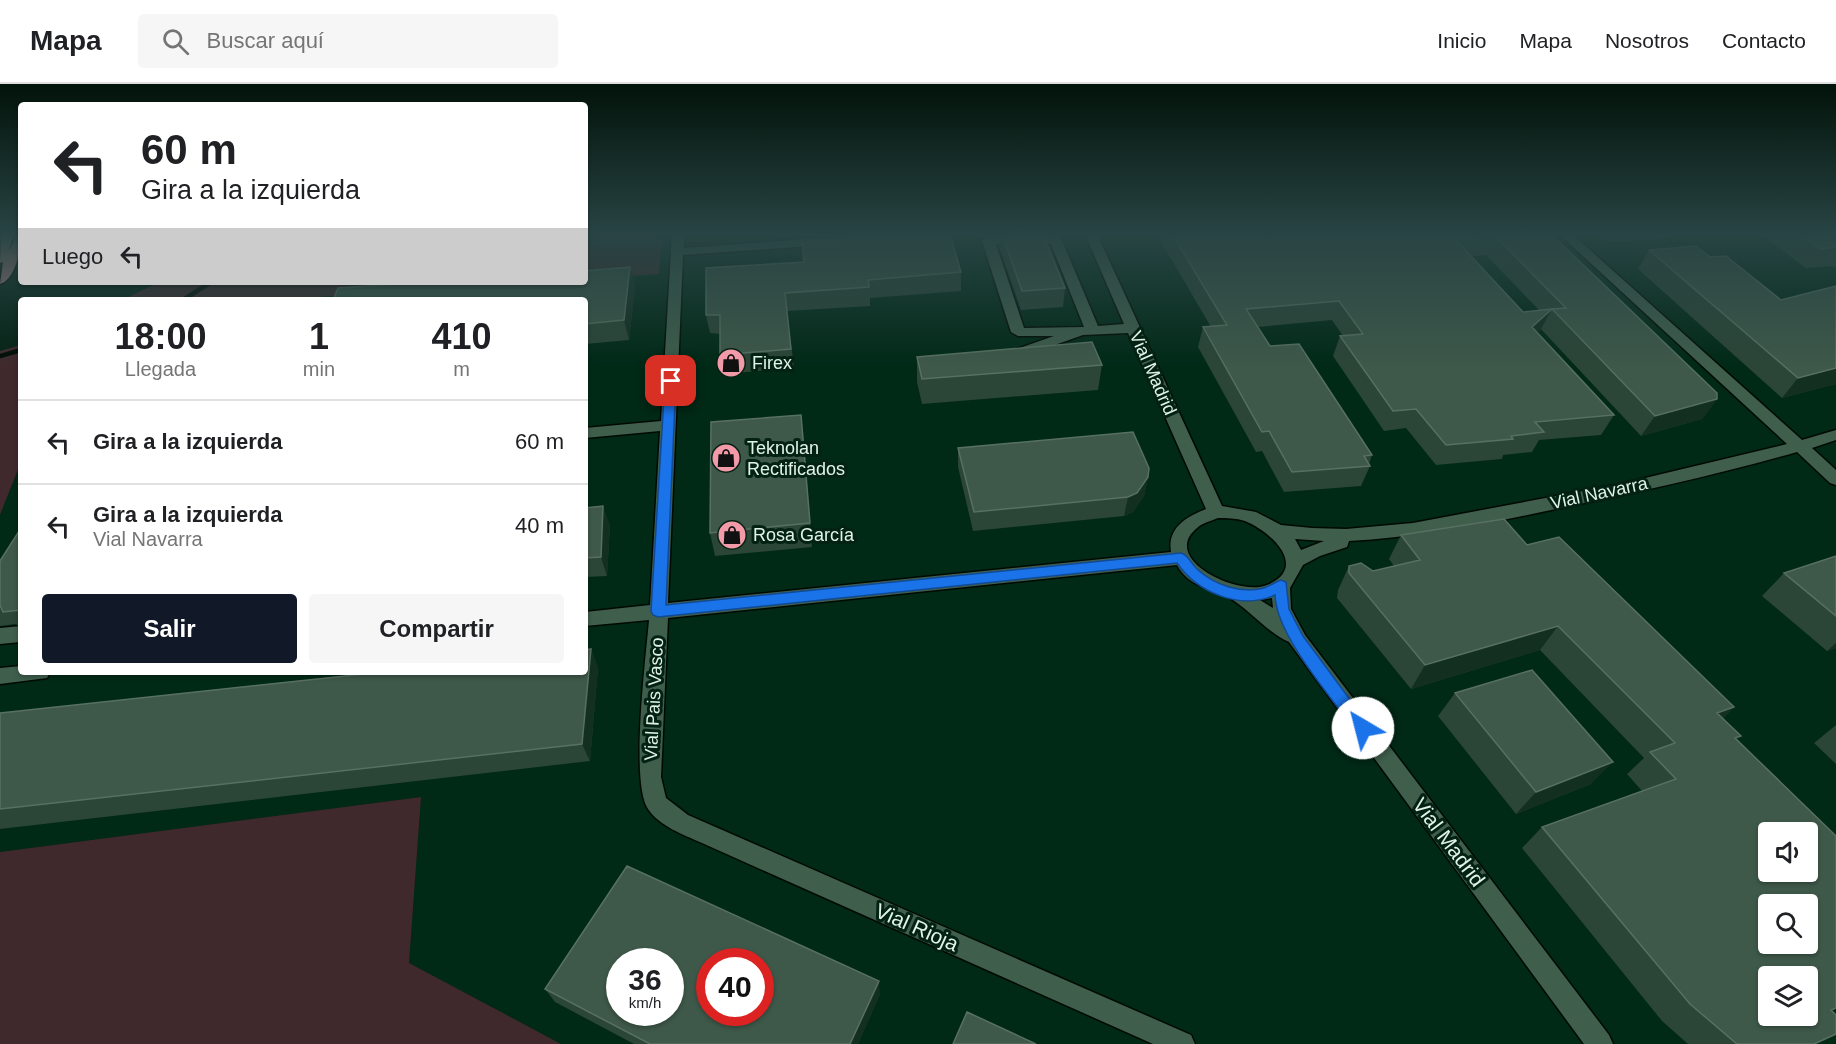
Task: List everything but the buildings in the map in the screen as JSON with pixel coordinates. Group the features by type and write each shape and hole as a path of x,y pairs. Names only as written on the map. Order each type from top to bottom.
{"street":[{"name":"Vial Pais Vasco","path":"656,803 650,777 676,279"},
{"path":"1000,279 1018,332 1133,328"},
{"path":"1069,279 1087,331"},
{"name":"Vial Madrid","path":"1111,279 1216,512"},
{"path":"1615,279 1836,479"},
{"path":"1000,357 1087,331"},
{"path":"588,433 668,424"},
{"name":"Vial Navarra","path":"1296,561 1314,551 1360,537 1459,522 1599,495 1801,446 1836,435"},
{"path":"1216,512 1248,516 1277,531 1289,543 1296,561 1292,574 1281,586 1267,593 1235,594 1206,584 1191,572 1181,558 1178,541 1184,527 1197,517 1216,512"},
{"name":"Vial Navarra","path":"1277,531 1317,537 1360,537"},
{"path":"588,619 1181,558"},
{"name":"Vial Madrid","path":"1281,586 1282,609 1298,640 1600,1044"},
{"name":"Vial Madrid","path":"1235,594 1264,612 1298,640"},
{"path":"0,636 18,634"},
{"path":"0,676 18,674"},
{"name":"Vial Rioja","path":"656,803 680,822 710,836 1182,1044"}],"shaded area":[{"path":"588,279 1836,279 1836,1044 561,1044 409,963 421,797 0,852 0,515 18,470 18,675 588,675 588,297 319,297 493,285 588,285"},
{"path":"153,285 493,285 319,297 128,297"},
{"path":"18,346 18,470 0,515 0,351"},
{"path":"421,797 409,963 561,1044 0,1044 0,852"}],"waterway":[{"path":"188,297 206,285"},
{"path":"0,356 18,351"}],"place":[{"name":"Firex","path":"731,363"},
{"name":"Teknolan Rectificados","path":"726,458"},
{"name":"Rosa García","path":"732,535"}],"route":[{"path":"671,381 658,611 1181,558 1191,572 1206,584 1226,592 1247,595 1267,593 1281,586 1282,609 1298,640 1363,728"}]}
